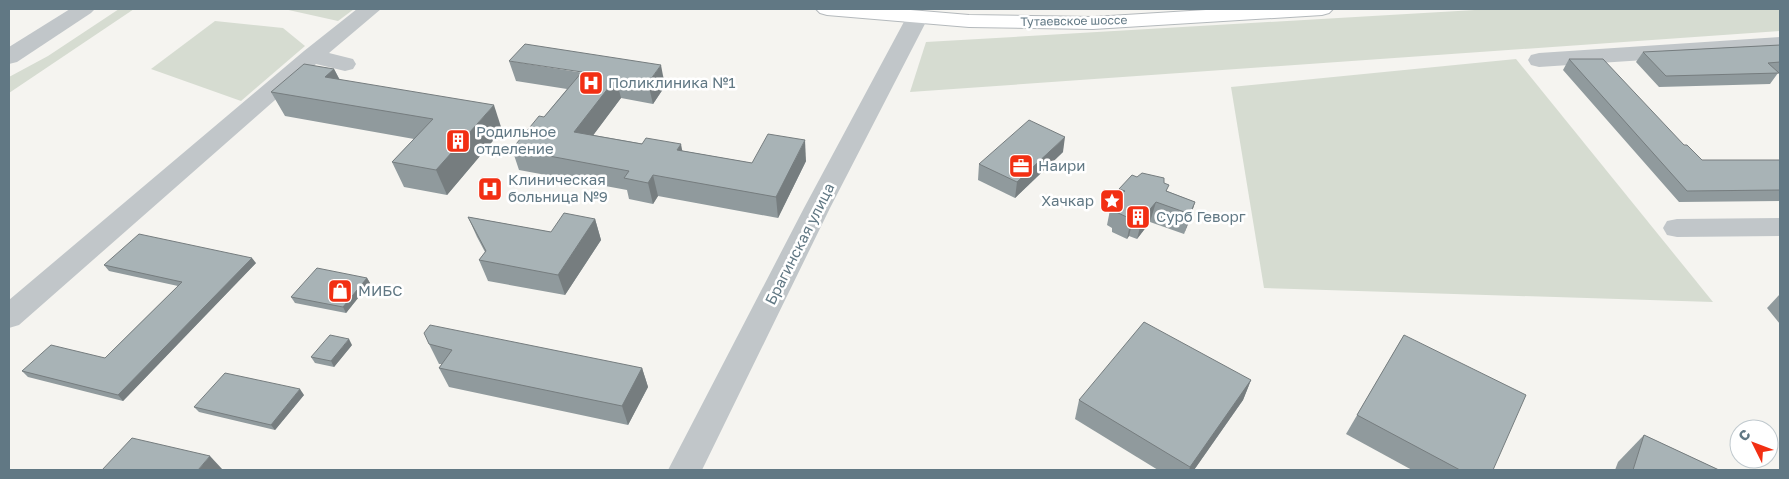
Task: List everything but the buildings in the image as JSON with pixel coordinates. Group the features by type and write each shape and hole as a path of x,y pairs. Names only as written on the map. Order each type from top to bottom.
{"main road":[{"name":"Тутаевское шоссе","path":"827,9 969,21 1093,22 1322,9"}],"street":[{"path":"9,57 84,9"},
{"path":"9,317 312,56 370,9"},
{"name":"Брагинская улица","path":"685,470 826,190 917,18"},
{"path":"1539,60 1780,44"},
{"path":"312,56 345,64"},
{"path":"1677,228 1780,227"}],"shaded area":[{"path":"119,9 134,9 9,93 9,77 48,56"},
{"path":"284,9 354,9 338,21"},
{"path":"1492,9 1780,9 1780,31 910,92 926,42"},
{"path":"215,21 283,28 305,46 241,101 151,69"},
{"path":"1516,59 1713,302 1264,288 1231,87"}],"place":[{"name":"Поликлиника №1","path":"591,83"},
{"name":"Родильное отделение","path":"458,141"},
{"name":"Наири","path":"1021,166"},
{"name":"Клиническая больница №9","path":"490,189"},
{"name":"Хачкар","path":"1112,201"},
{"name":"Сурб Геворг","path":"1138,217"},
{"name":"МИБС","path":"340,291"}]}
